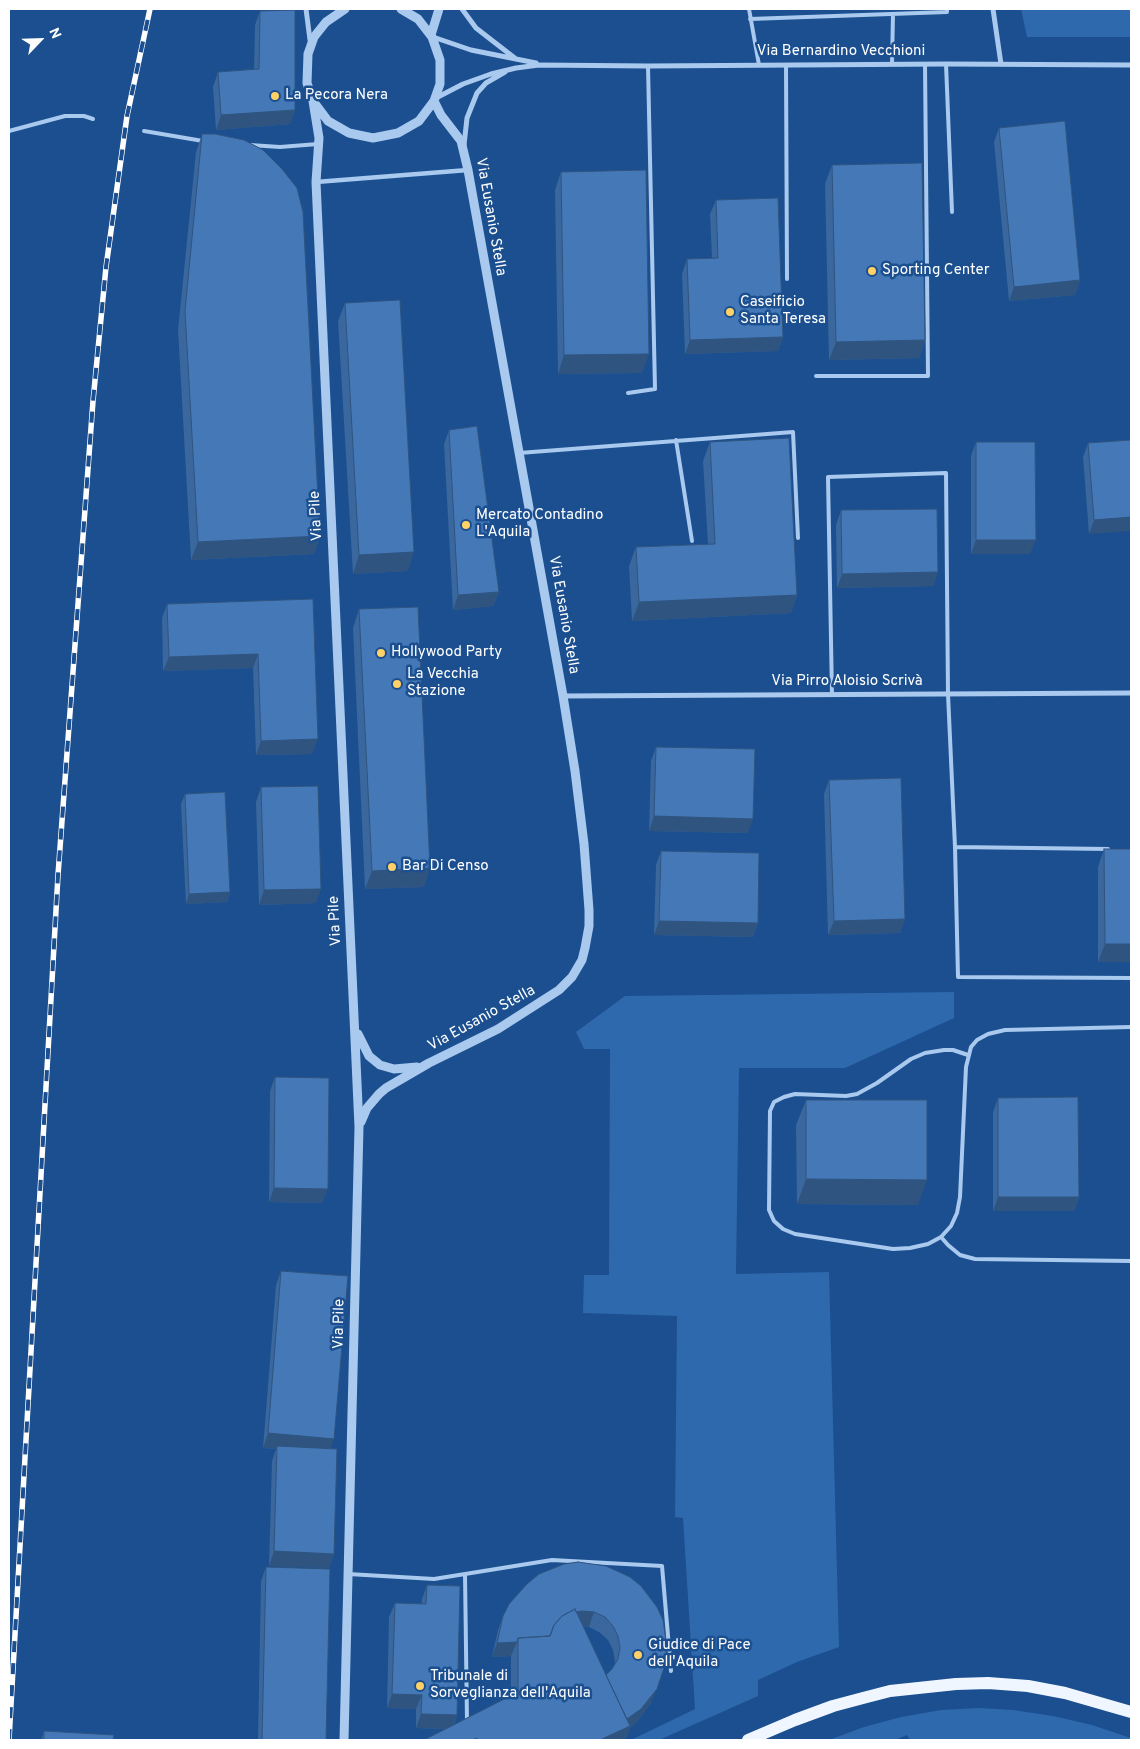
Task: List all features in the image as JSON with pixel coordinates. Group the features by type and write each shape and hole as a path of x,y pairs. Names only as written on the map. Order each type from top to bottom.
{"main road":[{"path":"748,1740 818,1712 862,1698 890,1691 956,1684 988,1683 1028,1686 1065,1693 1131,1712"}],"street":[{"path":"306,9 310,31 306,74 313,101 328,121 342,130 357,136 373,138 390,136 405,130 419,121 434,100 440,84 441,68 432,36 418,19 401,9"},
{"path":"310,45 326,22 345,9"},
{"path":"432,36 439,9"},
{"name":"Via Bernardino Vecchioni","path":"462,9 476,28 501,49 518,60"},
{"path":"993,9 1000,64"},
{"name":"Via Bernardino Vecchioni","path":"432,36 463,48 551,65"},
{"name":"Via Bernardino Vecchioni","path":"434,100 463,84 496,72 551,65 1131,65"},
{"name":"Via Bernardino Vecchioni","path":"464,150 465,126 477,93 492,78 516,68"},
{"name":"Via Eusanio Stella","path":"359,1127 367,1108 379,1094 405,1076 482,1038 559,990 572,977 582,960 588,936 589,910 576,780 564,696 468,170 464,150 457,134 441,115 434,100"},
{"name":"Via Pile","path":"313,101 319,144 316,182 359,1127 344,1740"},
{"path":"316,182 468,170"},
{"name":"Via Pirro Aloisio Scrivà","path":"564,696 1131,693"},
{"name":"Via Eusanio Stella","path":"355,1021 365,1049 369,1056 380,1065 404,1069 429,1064"}],"lane":[{"path":"749,9 758,65"},
{"path":"750,19 947,12 947,9"},
{"path":"892,64 893,14"},
{"path":"816,376 928,376 925,64"},
{"path":"946,64 952,212"},
{"path":"786,65 787,280"},
{"path":"628,393 655,390 648,66"},
{"path":"9,131 65,116 93,118"},
{"path":"144,131 206,141"},
{"path":"241,145 280,147 319,144"},
{"path":"519,453 793,432 798,538"},
{"path":"676,440 692,541"},
{"path":"832,695 828,477 946,473 948,694 955,847 958,977 1131,978"},
{"path":"955,847 1112,850"},
{"path":"968,1055 953,1050 926,1053 912,1059 857,1094 846,1096 795,1094 784,1096 774,1102 770,1111 769,1210 774,1221 783,1229 795,1234 893,1249 928,1244 942,1237 952,1226 960,1197 966,1067 971,1047 977,1040 988,1034 1005,1030 1131,1027"},
{"path":"942,1237 960,1255 975,1260 1131,1261"},
{"path":"348,1574 434,1579 552,1560 662,1566 671,1672"},
{"path":"465,1574 467,1722"}],"shaded area":[{"path":"1021,9 1131,9 1131,37 1027,37"},
{"path":"954,992 954,1018 845,1068 739,1068 736,1274 829,1272 839,1647 797,1662 758,1680 758,1696 659,1740 631,1740 695,1709 683,1518 675,1517 677,1316 583,1313 584,1275 609,1275 610,1049 584,1049 576,1032 625,996"},
{"path":"979,1708 1013,1710 1053,1716 1092,1725 1131,1738 1131,1740 910,1740 907,1735 895,1740 829,1740 864,1727 901,1717 941,1710"}],"building":[{"path":"295,10 295,110 221,115 218,72 259,69 260,11"},
{"path":"1065,121 1080,280 1014,287 999,128"},
{"path":"202,134 215,134 244,140 263,150 297,188 303,212 320,536 198,542 185,311"},
{"name":"Sporting Center","path":"922,163 925,340 836,342 832,165"},
{"path":"646,170 649,354 564,355 561,172"},
{"name":"Caseificio Santa Teresa","path":"778,198 783,337 690,340 687,259 718,258 716,200"},
{"path":"400,300 414,552 359,555 345,303"},
{"name":"Mercato Contadino L'Aquila","path":"477,426 499,592 458,595 449,430"},
{"path":"789,438 797,595 639,602 636,547 715,544 710,442"},
{"path":"1131,440 1131,517 1094,520 1088,443"},
{"path":"976,442 1035,442 1036,540 976,540"},
{"path":"937,509 938,572 842,574 841,510"},
{"path":"313,599 318,739 261,741 258,654 169,657 167,604"},
{"path":"418,607 430,868 372,871 359,609"},
{"path":"656,747 755,749 753,819 654,816"},
{"path":"901,778 905,919 834,921 829,780"},
{"path":"318,786 321,889 264,890 261,787"},
{"path":"225,792 230,892 189,894 185,794"},
{"path":"1104,849 1131,849 1131,944 1105,944"},
{"path":"661,851 759,853 758,923 659,921"},
{"path":"275,1077 329,1078 328,1189 274,1188"},
{"path":"1078,1097 1079,1197 998,1197 998,1098"},
{"path":"806,1100 927,1100 927,1180 806,1179"},
{"path":"281,1271 348,1276 334,1439 268,1433"},
{"path":"277,1446 337,1449 334,1554 274,1551"},
{"name":"Giudice di Pace dell'Aquila","path":"578,1562 606,1566 630,1577 641,1586 657,1607 663,1620 667,1647 666,1662 657,1689 641,1709 627,1719 606,1675 618,1659 620,1648 618,1636 613,1626 605,1617 594,1612 576,1612 575,1609 562,1616 554,1625 550,1636 518,1638 517,1642 497,1643 503,1616 509,1604 527,1584 539,1574 564,1564"},
{"path":"266,1567 330,1569 326,1740 262,1740"},
{"name":"Tribunale di Sorveglianza dell'Aquila","path":"427,1585 460,1586 457,1715 421,1714 422,1695 392,1694 395,1603 426,1604"},
{"path":"575,1609 630,1726 600,1740 477,1740 477,1738 472,1740 424,1740 518,1692 518,1638 550,1636 554,1625 562,1616"},
{"path":"44,1731 114,1735 113,1740 44,1740"}],"railway":[{"path":"9,1740 58,875 93,401 106,267 127,116 150,9"}],"place":[{"name":"La Pecora Nera","path":"275,96"},
{"name":"Sporting Center","path":"872,271"},
{"name":"Caseificio Santa Teresa","path":"730,312"},
{"name":"Mercato Contadino L'Aquila","path":"466,525"},
{"name":"Hollywood Party","path":"381,653"},
{"name":"La Vecchia Stazione","path":"397,684"},
{"name":"Bar Di Censo","path":"392,867"},
{"name":"Giudice di Pace dell'Aquila","path":"638,1655"},
{"name":"Tribunale di Sorveglianza dell'Aquila","path":"420,1686"}]}
